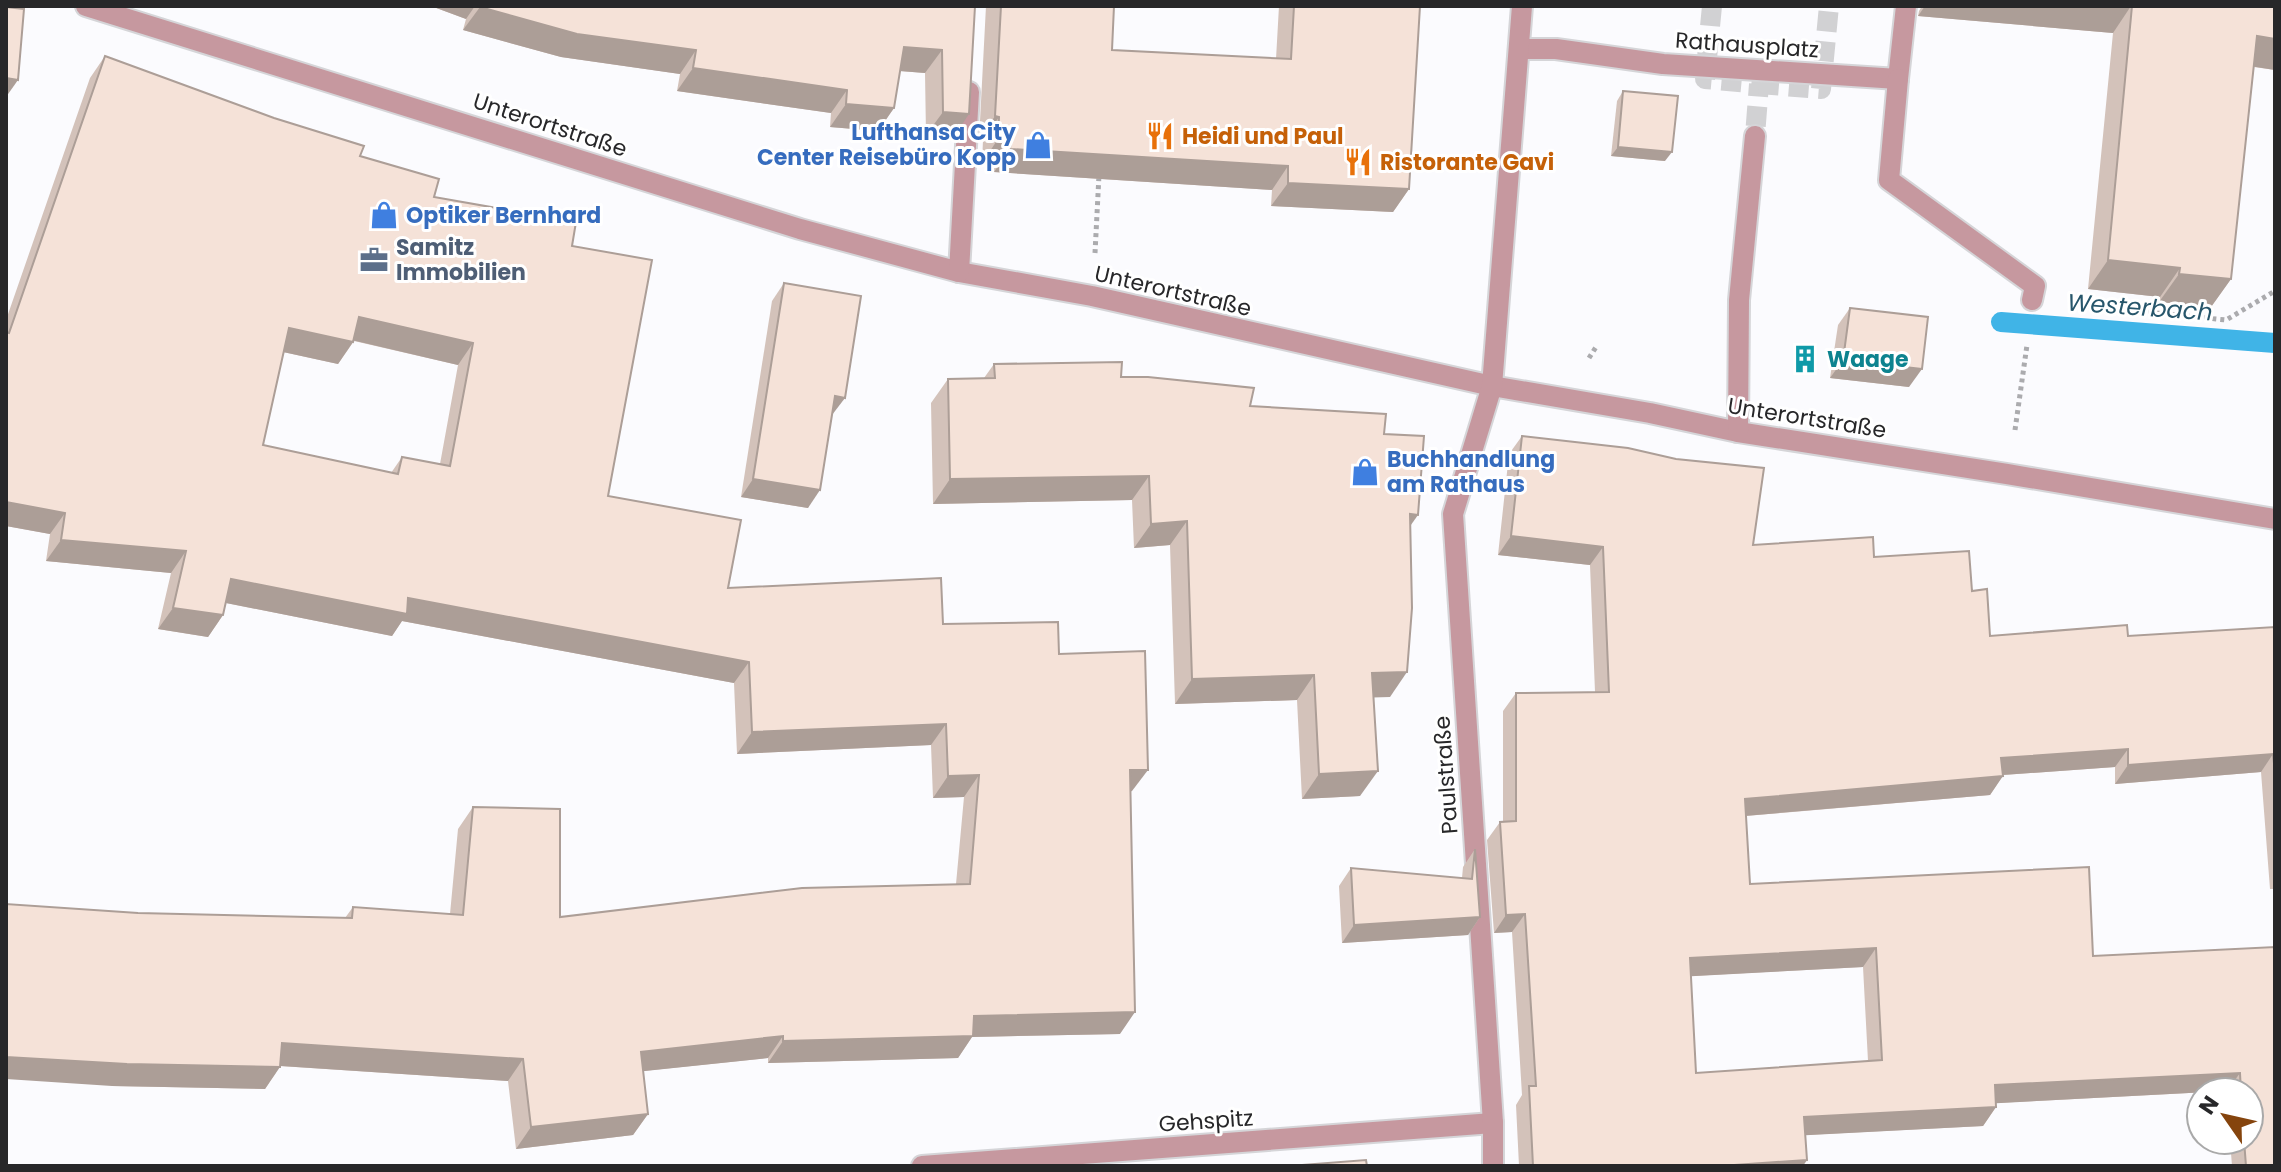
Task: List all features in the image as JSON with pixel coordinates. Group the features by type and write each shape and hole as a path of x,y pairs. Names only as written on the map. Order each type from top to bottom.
{"street":[{"name":"Unterortstraße","path":"86,6 800,229 959,272 1092,296 1492,386 1650,413 1738,432 2275,519"},
{"name":"Paulstraße","path":"1493,1166 1493,1123 1453,514 1492,386 1522,6"},
{"path":"1906,6 1889,180 2035,286 2032,300"},
{"name":"Rathausplatz","path":"1519,49 1556,49 1663,64 1898,79"},
{"path":"959,272 970,68"},
{"path":"1738,432 1739,300 1755,136"},
{"name":"Gehspitz","path":"922,1166 1493,1123"}],"path":[{"path":"1092,296 1099,174"},
{"path":"2032,300 2226,320 2275,291"}],"building":[{"path":"480,6 975,6 969,114 943,112 942,50 904,47 894,108 846,104 847,90 693,68 696,50 577,34"},
{"path":"1001,6 1114,6 1112,50 1291,59 1294,6 1420,6 1409,189 1288,183 1288,166 1010,149 1011,140 998,139 999,117 995,116"},
{"path":"2132,6 2275,6 2275,39 2257,36 2231,279 2179,274 2180,268 2108,260"},
{"path":"6,7 24,9 18,80 6,78"},
{"path":"105,56 274,118 364,146 360,156 439,179 434,197 576,222 572,246 652,260 608,496 741,520 728,588 941,578 943,624 1058,622 1059,654 1145,651 1148,770 1130,770 1135,1012 974,1016 973,1036 783,1041 783,1036 641,1052 648,1114 531,1127 523,1059 282,1043 280,1067 127,1064 6,1057 6,904 138,913 352,918 353,907 463,915 473,807 560,809 560,917 802,888 970,884 979,775 948,776 946,724 752,732 749,662 408,598 407,614 231,579 223,615 173,608 186,551 61,540 65,513 6,502 6,332 9,333","holes":["359,317 473,343 450,466 402,457 398,474 263,445 289,328 353,342"]},
{"path":"1623,91 1678,96 1672,152 1618,147"},
{"path":"784,283 861,296 845,398 835,396 820,490 753,479"},
{"path":"1850,308 1928,317 1922,369 1843,360"},
{"path":"1122,362 1121,377 1254,388 1250,406 1386,414 1384,434 1424,436 1418,515 1410,514 1412,608 1407,672 1372,673 1378,771 1319,774 1314,675 1192,679 1187,521 1151,524 1149,476 950,479 948,379 995,378 994,364"},
{"path":"1522,436 1628,448 1676,459 1764,468 1753,545 1873,537 1874,557 1969,551 1972,591 1987,589 1990,636 2127,625 2128,636 2275,627 2275,773 2273,754 2128,765 2128,749 2001,758 2003,776 1745,799 1750,884 2089,867 2093,956 2275,947 2275,1166 2246,1166 2245,1156 2265,1156 2265,1076 2240,1076 2240,1073 1995,1085 1996,1107 1804,1117 1807,1160 1720,1166 1533,1166 1529,1086 1536,1086 1525,914 1506,915 1500,822 1516,821 1516,693 1609,692 1603,547 1511,536","holes":["1876,948 1882,1060 1696,1073 1690,958"]},
{"path":"1475,849 1480,917 1354,925 1351,868 1472,879"},
{"path":"1366,1160 1367,1166 1289,1166"}],"waterway":[{"name":"Westerbach","path":"2001,322 2275,343"}],"tunnel":[{"path":"1712,6 1705,79 1759,84 1755,136"},
{"path":"1759,84 1821,89 1829,6"}],"place":[{"name":"Heidi und Paul","path":"1160,136"},
{"name":"Lufthansa City Center Reisebüro Kopp","path":"1038,145"},
{"name":"Ristorante Gavi","path":"1358,162"},
{"name":"Optiker Bernhard","path":"384,215"},
{"name":"Samitz Immobilien","path":"374,260"},
{"name":"Waage","path":"1805,359"},
{"name":"Buchhandlung am Rathaus","path":"1365,472"}]}
